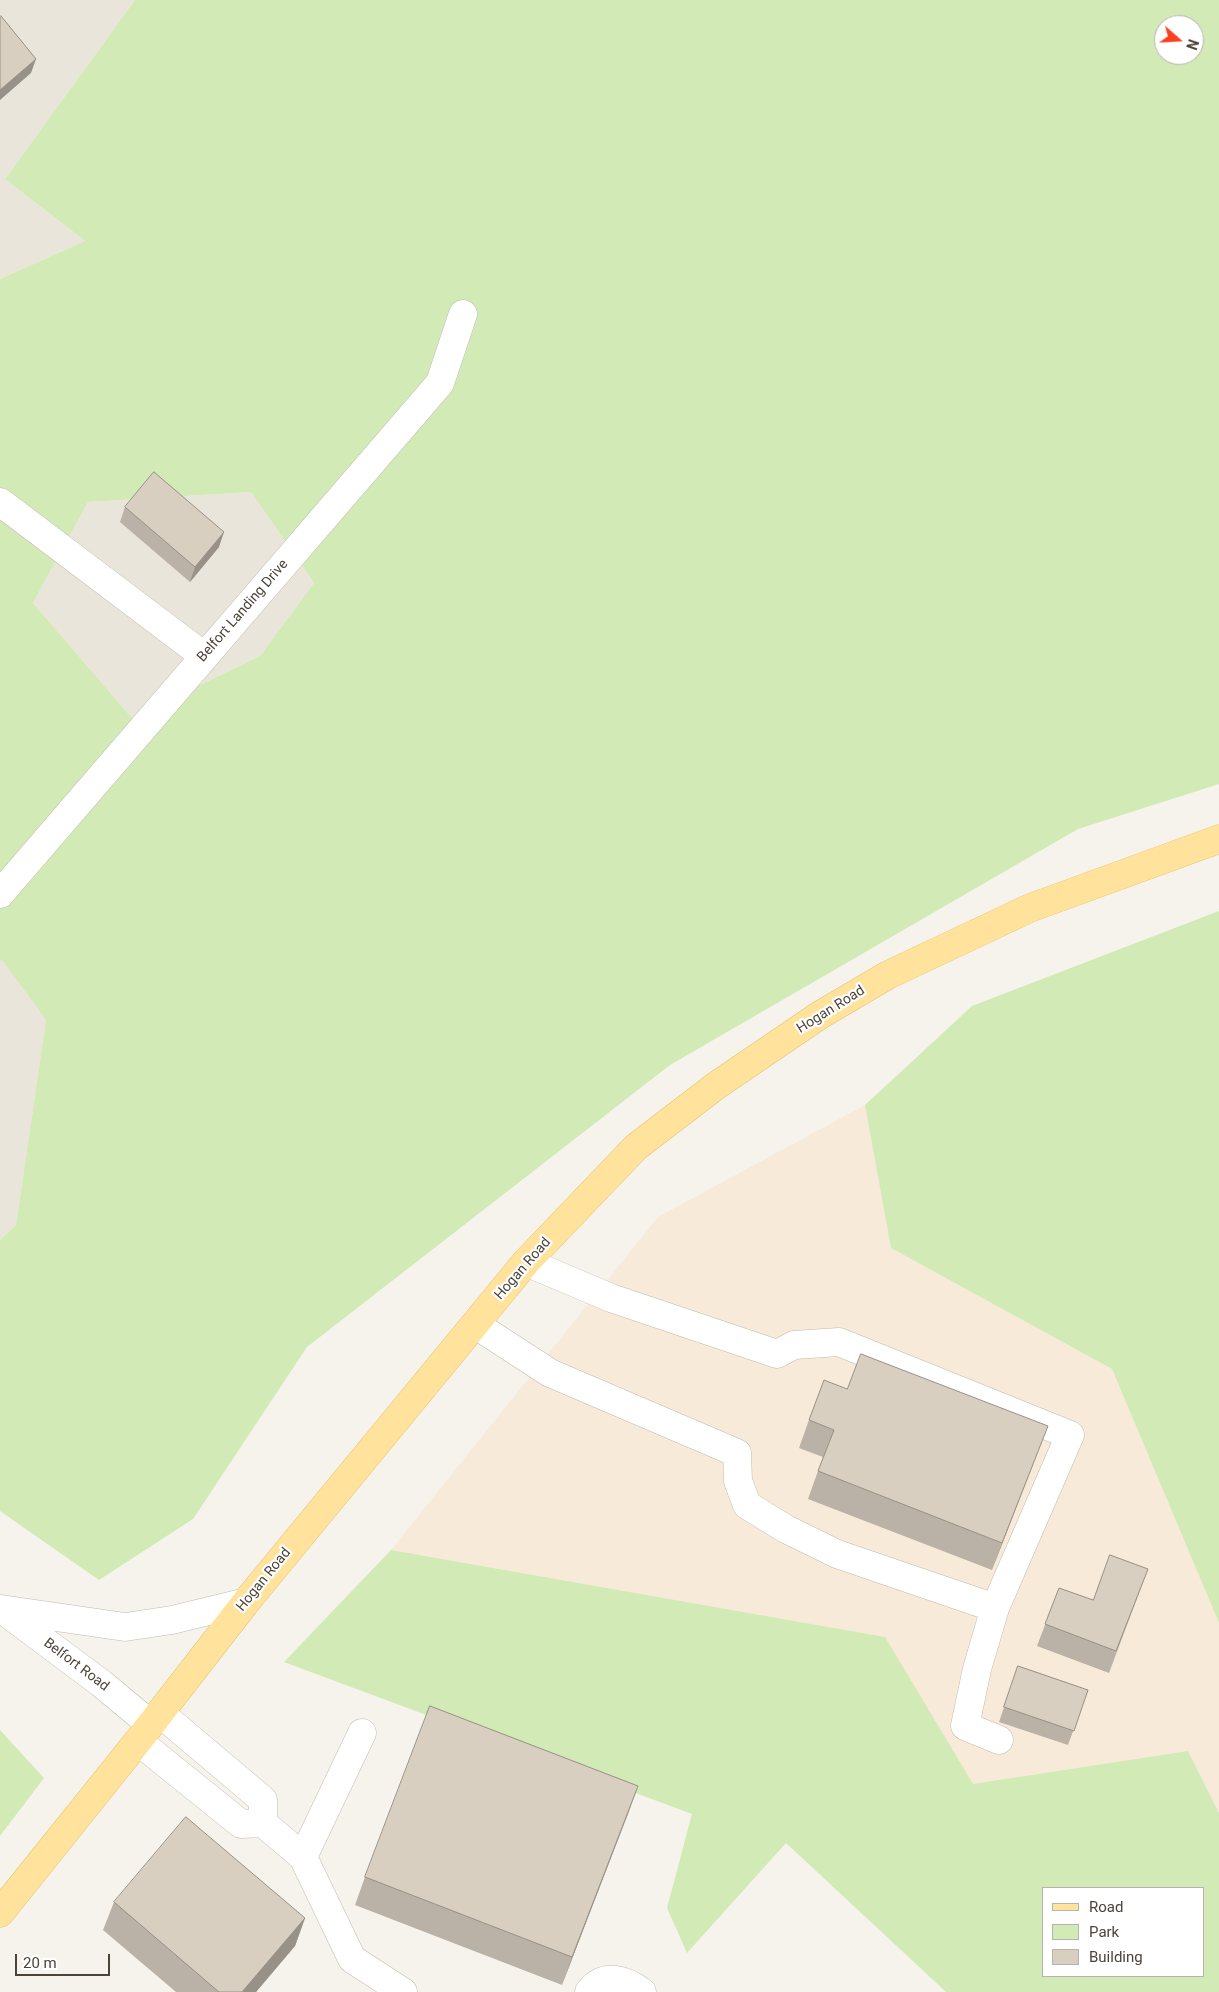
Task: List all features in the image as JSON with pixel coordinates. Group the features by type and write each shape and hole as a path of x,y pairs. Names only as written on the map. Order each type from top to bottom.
{"main road":[{"name":"Hogan Road","path":"0,1913 150,1726 246,1602 526,1262 636,1147 717,1085 820,1015 888,975 1030,908 1219,839"}],"street":[{"name":"Belfort Landing Drive","path":"0,894 440,383 463,314"},
{"path":"0,502 204,656"},
{"path":"526,1262 611,1298 778,1354 794,1345 839,1342 1070,1435 995,1608 977,1669 965,1726 999,1740"},
{"path":"476,1325 550,1373 737,1453 738,1481 747,1505 786,1529 838,1554 995,1608"},
{"path":"1,1608 125,1627 172,1620 246,1602"},
{"name":"Belfort Road","path":"1,1608 102,1684 150,1726 240,1824 263,1823 303,1857"},
{"path":"362,1734 303,1857 352,1959 403,1992"},
{"path":"589,1992 593,1986 609,1980 628,1981 642,1992"}],"shaded area":[{"path":"0,0 135,0 5,179 85,241 0,279"},
{"path":"251,492 314,583 260,656 132,718 33,603 88,502"},
{"path":"2,960 46,1020 16,1225 0,1240 0,961"},
{"path":"865,1105 891,1248 1112,1369 1219,1623 1219,1813 1188,1751 973,1785 884,1637 391,1550 658,1217"}],"green space":[{"path":"135,0 1219,0 1219,784 1078,829 670,1065 307,1347 193,1519 99,1580 0,1511 0,1240 16,1225 46,1020 2,960 0,961 0,279 85,241 5,179","holes":["251,492 314,583 260,656 132,718 33,603 88,502"]},
{"path":"1219,911 1219,1623 1112,1369 891,1248 865,1105 972,1006"},
{"path":"391,1550 885,1637 973,1784 1188,1751 1219,1813 1219,1992 946,1992 786,1843 687,1953 667,1908 692,1814 284,1662"},
{"path":"0,1730 44,1778 0,1836"}],"building":[{"path":"0,17 36,59 0,90"},
{"path":"154,472 224,532 195,567 125,507"},
{"path":"861,1354 1048,1426 1002,1543 818,1471 834,1430 809,1420 824,1380 847,1389"},
{"path":"1110,1555 1148,1569 1116,1651 1045,1624 1059,1588 1093,1600"},
{"path":"1018,1666 1088,1690 1074,1731 1004,1707"},
{"path":"430,1706 638,1786 572,1957 365,1877"},
{"path":"186,1817 305,1918 242,1992 219,1992 114,1902"}]}
